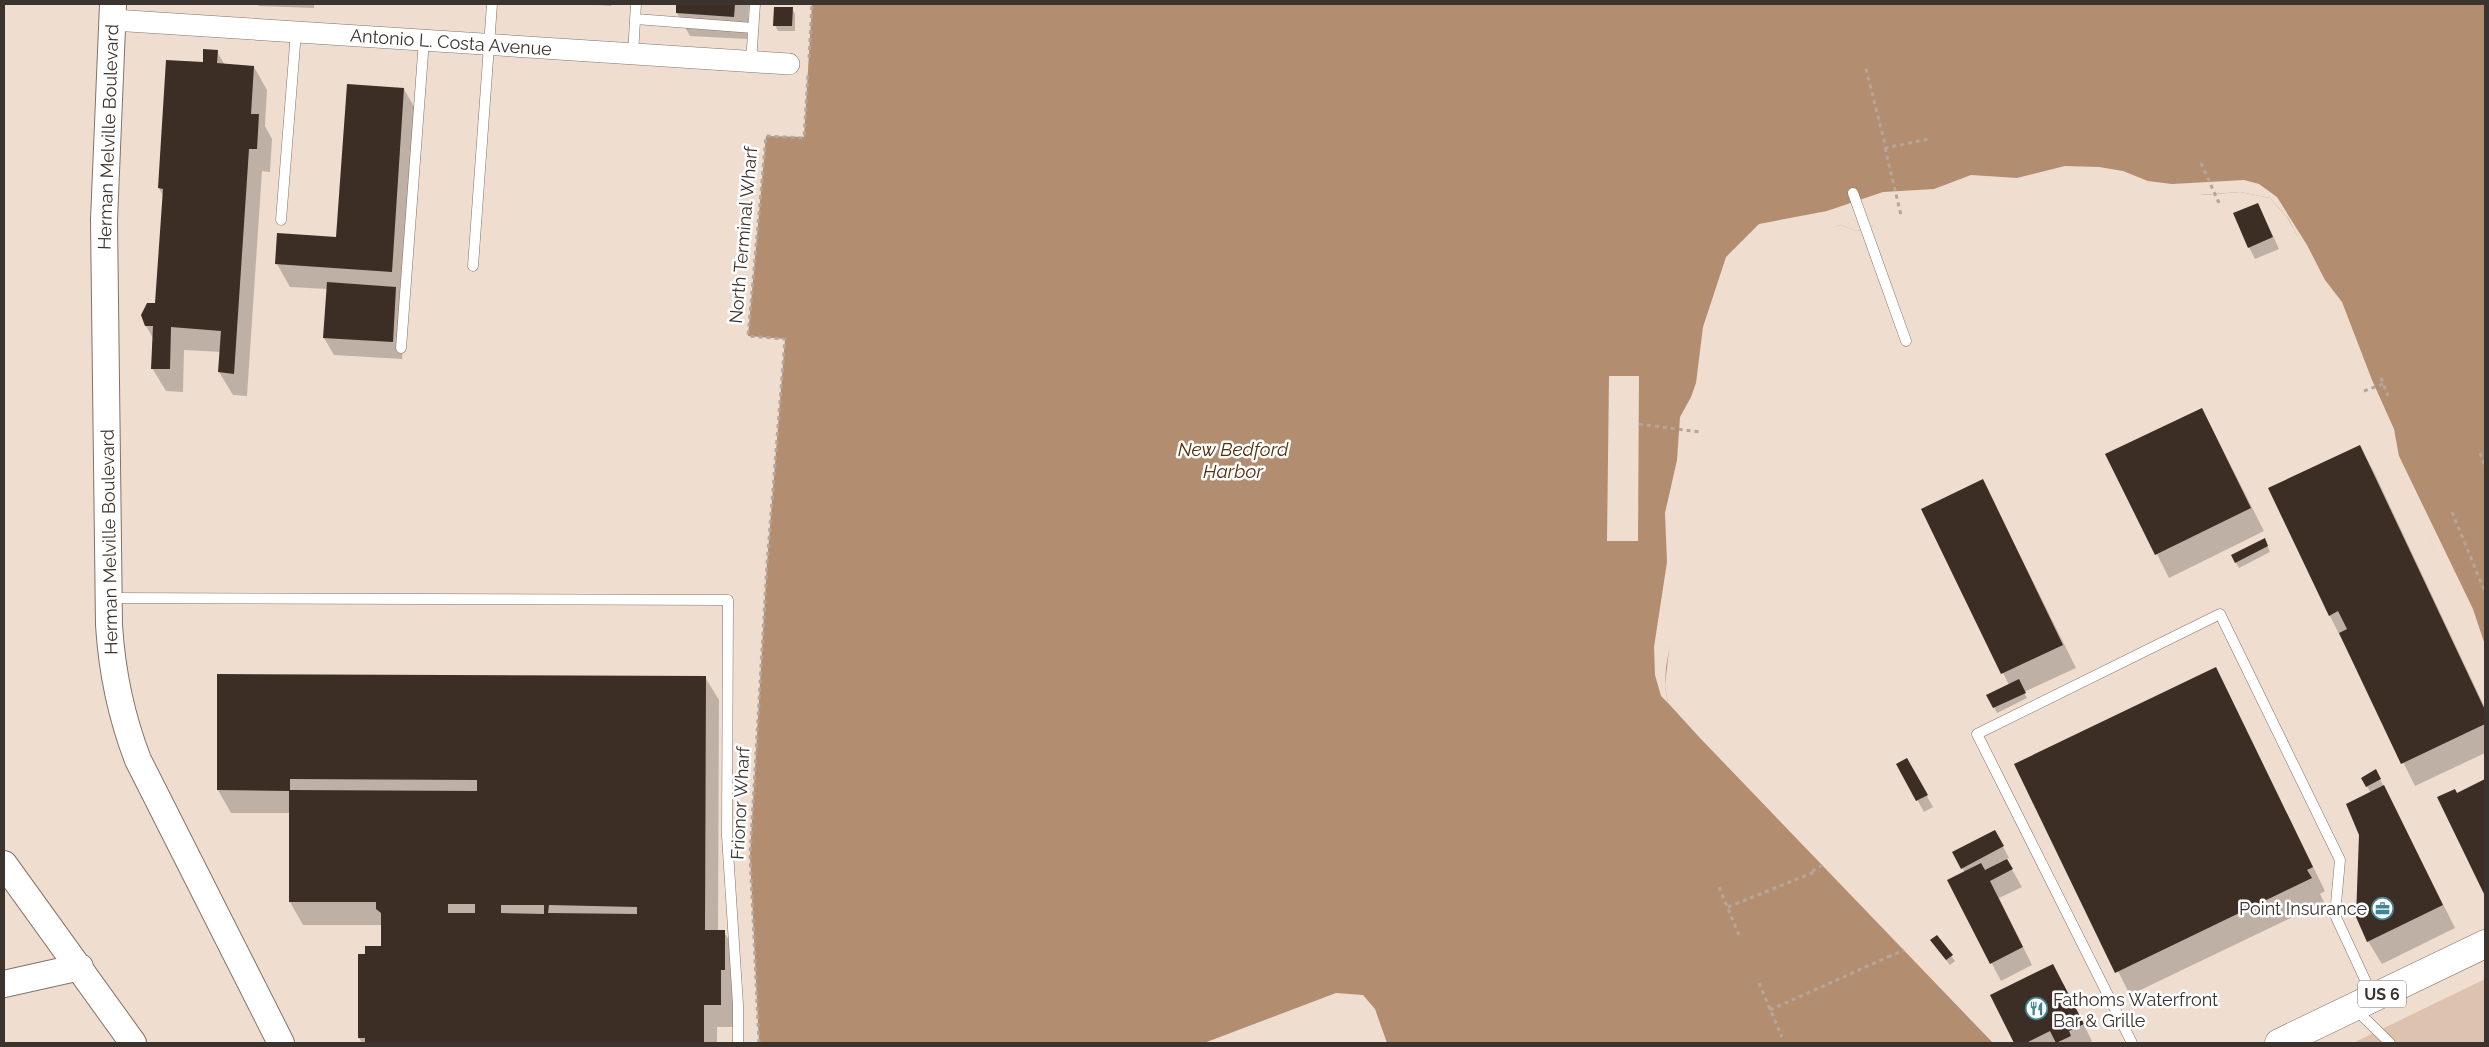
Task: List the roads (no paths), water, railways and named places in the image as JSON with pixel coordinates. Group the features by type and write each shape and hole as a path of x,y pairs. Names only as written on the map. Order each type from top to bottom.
{"highway":[{"name":"US 6","path":"2279,1043 2485,944"}],"street":[{"name":"Antonio L. Costa Avenue","path":"113,12 296,32 802,65"},
{"name":"Herman Melville Boulevard","path":"113,12 104,220 108,598 113,670 119,701 133,746 145,775 281,1043"},
{"path":"4,864 133,1043"},
{"path":"4,984 80,967"}],"lane":[{"path":"473,266 492,4"},
{"path":"634,54 636,4"},
{"path":"752,62 755,4"},
{"path":"636,18 753,28"},
{"path":"281,220 296,32"},
{"path":"401,348 424,40"},
{"path":"1854,193 1906,341"},
{"path":"108,598 728,600 727,836 738,1005 738,1043"},
{"path":"2132,1043 1978,734 2220,614 2340,860 2335,914 2364,1002 2390,1043"}],"water":[{"name":"New Bedford Harbor","path":"812,4 2485,4 2485,651 2430,539 2336,305 2287,217 2270,198 2240,192 2203,195 2119,177 1991,185 1924,201 1877,206 1874,226 1857,231 1840,225 1785,242 1756,257 1740,277 1695,408 1665,686 1668,703 1700,738 1993,1043 1387,1043 1375,1009 1363,995 1336,993 1204,1043 759,1043 750,855 767,564 785,339 748,336 766,136 804,137"}],"place":[{"name":"Point Insurance","path":"2383,908"},
{"name":"Fathoms Waterfront Bar & Grille","path":"2037,1009"}]}
